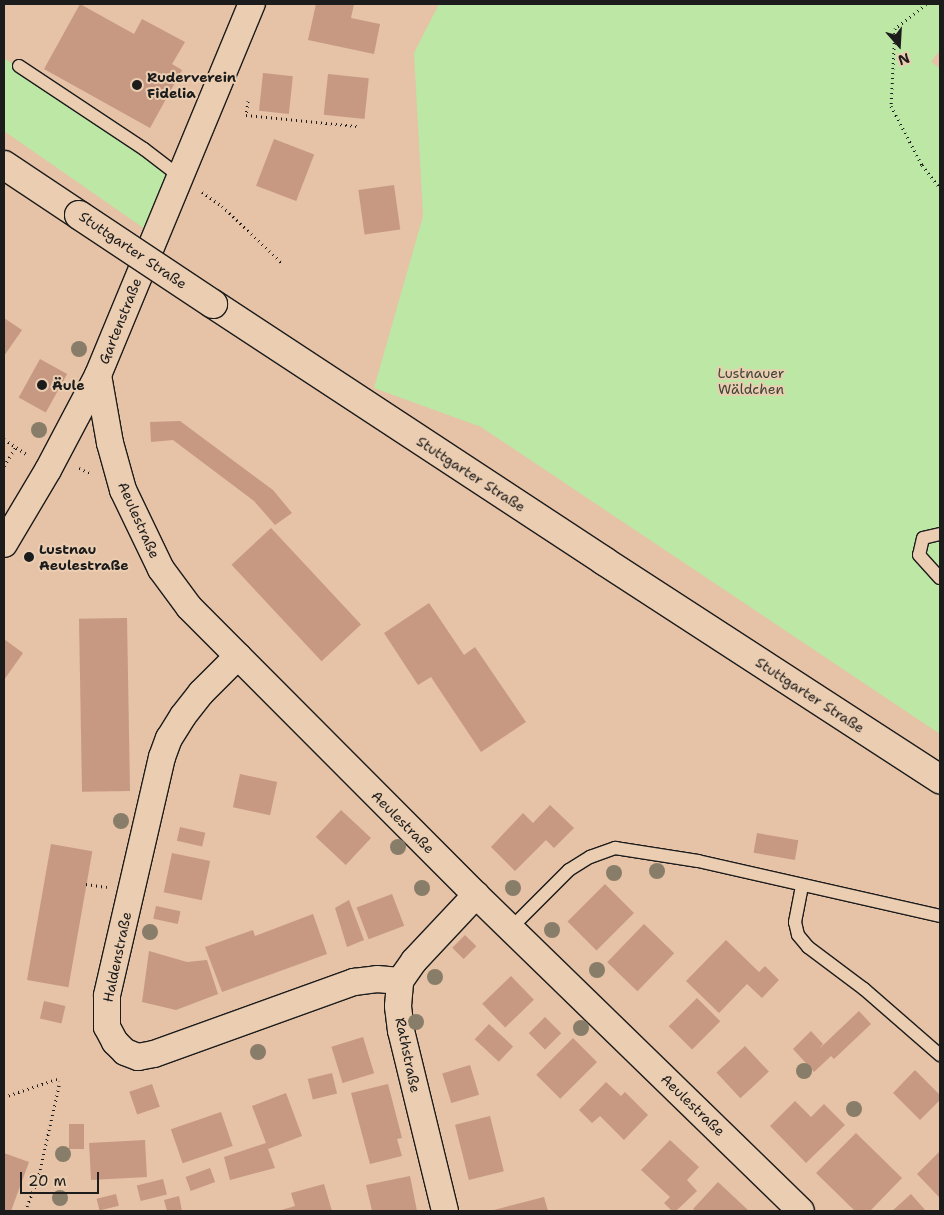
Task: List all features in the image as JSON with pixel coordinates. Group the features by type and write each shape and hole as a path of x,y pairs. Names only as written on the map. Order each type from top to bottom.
{"main road":[{"name":"Stuttgarter Straße","path":"6,166 604,561 940,779"}],"street":[{"name":"Gartenstraße","path":"4,544 48,470 98,375 252,4"},
{"name":"Aeulestraße","path":"98,375 110,443 124,490 136,521 161,569 190,607 476,895 801,1211"},
{"name":"Haldenstraße","path":"238,656 201,693 183,716 169,738 162,757 107,996 107,1027 115,1042 125,1052 138,1057 154,1054 348,984 377,979 400,981"},
{"path":"400,981 414,961 476,895"},
{"name":"Rathstraße","path":"400,981 398,1006 401,1031 445,1211"}],"lane":[{"path":"19,66 144,149 180,176"},
{"path":"940,534 923,538 919,555 940,578"},
{"path":"511,928 569,870 590,857 615,848 681,858 940,916"},
{"path":"802,886 795,922 798,935 808,947 864,989 940,1054"}],"path":[{"path":"926,4 895,28 891,106 922,165 940,188"},
{"path":"248,101 246,115 357,126"},
{"path":"180,176 222,206 282,263"},
{"path":"4,466 16,447"},
{"path":"4,1098 59,1080 38,1179 25,1211"}],"green space":[{"name":"Lustnauer Wäldchen","path":"439,4 940,4 940,50 931,62 940,68 940,734 481,427 374,388 423,216 414,53"},
{"path":"4,58 179,176 155,236 4,131"}],"building":[{"path":"80,4 134,34 142,19 185,42 172,64 182,70 150,128 44,69"},
{"path":"316,4 354,4 351,18 380,24 374,54 308,40"},
{"path":"263,73 293,76 289,114 259,111"},
{"path":"328,74 369,78 364,119 324,115"},
{"path":"274,139 314,154 296,201 256,186"},
{"path":"394,185 400,230 365,235 358,190"},
{"path":"4,318 22,330 4,356"},
{"name":"Äule","path":"40,359 67,374 46,413 19,397"},
{"path":"180,421 273,490 292,513 275,525 254,501 173,440 151,442 150,422"},
{"path":"271,528 361,625 322,661 232,565"},
{"path":"429,603 464,655 475,647 526,722 481,752 431,677 418,685 384,633"},
{"path":"127,618 130,791 82,792 79,619"},
{"path":"4,639 23,653 4,680"},
{"path":"240,774 277,782 270,815 233,807"},
{"path":"550,805 574,828 554,848 546,840 515,871 491,847 523,813 533,823"},
{"path":"341,810 371,838 346,865 316,837"},
{"path":"180,827 205,833 202,846 177,841"},
{"path":"757,833 798,840 795,860 754,853"},
{"path":"51,844 92,851 68,987 27,980"},
{"path":"172,853 210,861 202,900 164,892"},
{"path":"605,884 634,913 597,950 568,921"},
{"path":"392,894 404,926 369,939 357,908"},
{"path":"349,900 364,940 347,947 335,908"},
{"path":"156,906 180,911 178,924 153,919"},
{"path":"313,914 327,954 222,992 205,947 253,930 255,936"},
{"path":"644,924 674,953 637,991 607,962"},
{"path":"465,935 476,946 464,959 452,948"},
{"path":"726,940 759,972 765,966 779,980 762,998 747,984 719,1013 686,981"},
{"path":"149,951 187,962 207,960 218,994 176,1010 142,1002"},
{"path":"511,976 534,1000 505,1028 482,1004"},
{"path":"697,998 720,1021 692,1050 669,1026"},
{"path":"44,1001 65,1006 61,1023 40,1019"},
{"path":"859,1011 871,1024 834,1059 831,1056 814,1072 793,1049 811,1031 823,1044 819,1049"},
{"path":"545,1017 561,1033 545,1050 529,1033"},
{"path":"489,1024 513,1047 499,1062 475,1039"},
{"path":"363,1037 374,1073 343,1083 331,1047"},
{"path":"573,1038 597,1062 560,1099 536,1075"},
{"path":"745,1046 769,1072 740,1098 716,1073"},
{"path":"470,1065 479,1095 451,1103 442,1073"},
{"path":"915,1070 940,1095 940,1100 920,1120 893,1093"},
{"path":"332,1073 337,1093 313,1099 308,1079"},
{"path":"606,1082 621,1096 625,1092 648,1115 624,1140 600,1116 592,1123 579,1110"},
{"path":"152,1084 160,1107 137,1115 129,1092"},
{"path":"388,1084 402,1138 397,1139 402,1156 370,1164 351,1093"},
{"path":"286,1093 302,1136 268,1149 275,1168 230,1180 224,1157 266,1143 252,1106"},
{"path":"795,1101 811,1117 824,1104 845,1125 806,1163 770,1126"},
{"path":"221,1112 233,1146 183,1163 171,1129"},
{"path":"490,1116 504,1171 469,1180 455,1125"},
{"path":"69,1124 84,1124 84,1149 69,1149"},
{"path":"856,1133 902,1178 870,1211 855,1211 816,1173"},
{"path":"145,1140 147,1177 91,1180 89,1143"},
{"path":"670,1140 699,1167 687,1180 697,1191 676,1211 672,1211 664,1203 670,1197 641,1170"},
{"path":"940,1151 940,1198 917,1174"},
{"path":"4,1153 29,1162 11,1211 4,1211"},
{"path":"210,1168 215,1182 191,1191 186,1177"},
{"path":"410,1176 417,1211 372,1211 366,1185"},
{"path":"163,1179 167,1195 141,1201 137,1186"},
{"path":"718,1182 749,1211 696,1211 693,1209"},
{"path":"324,1184 332,1211 278,1211 295,1206 291,1193"},
{"path":"116,1194 119,1206 99,1210 97,1199"},
{"path":"911,1194 926,1211 892,1211"},
{"path":"179,1196 182,1211 167,1211 164,1200"},
{"path":"544,1197 548,1211 490,1211"}],"place":[{"name":"Ruderverein Fidelia","path":"137,85"},
{"name":"Äule","path":"42,385"},
{"name":"Lustnau Aeulestraße","path":"29,557"}]}
